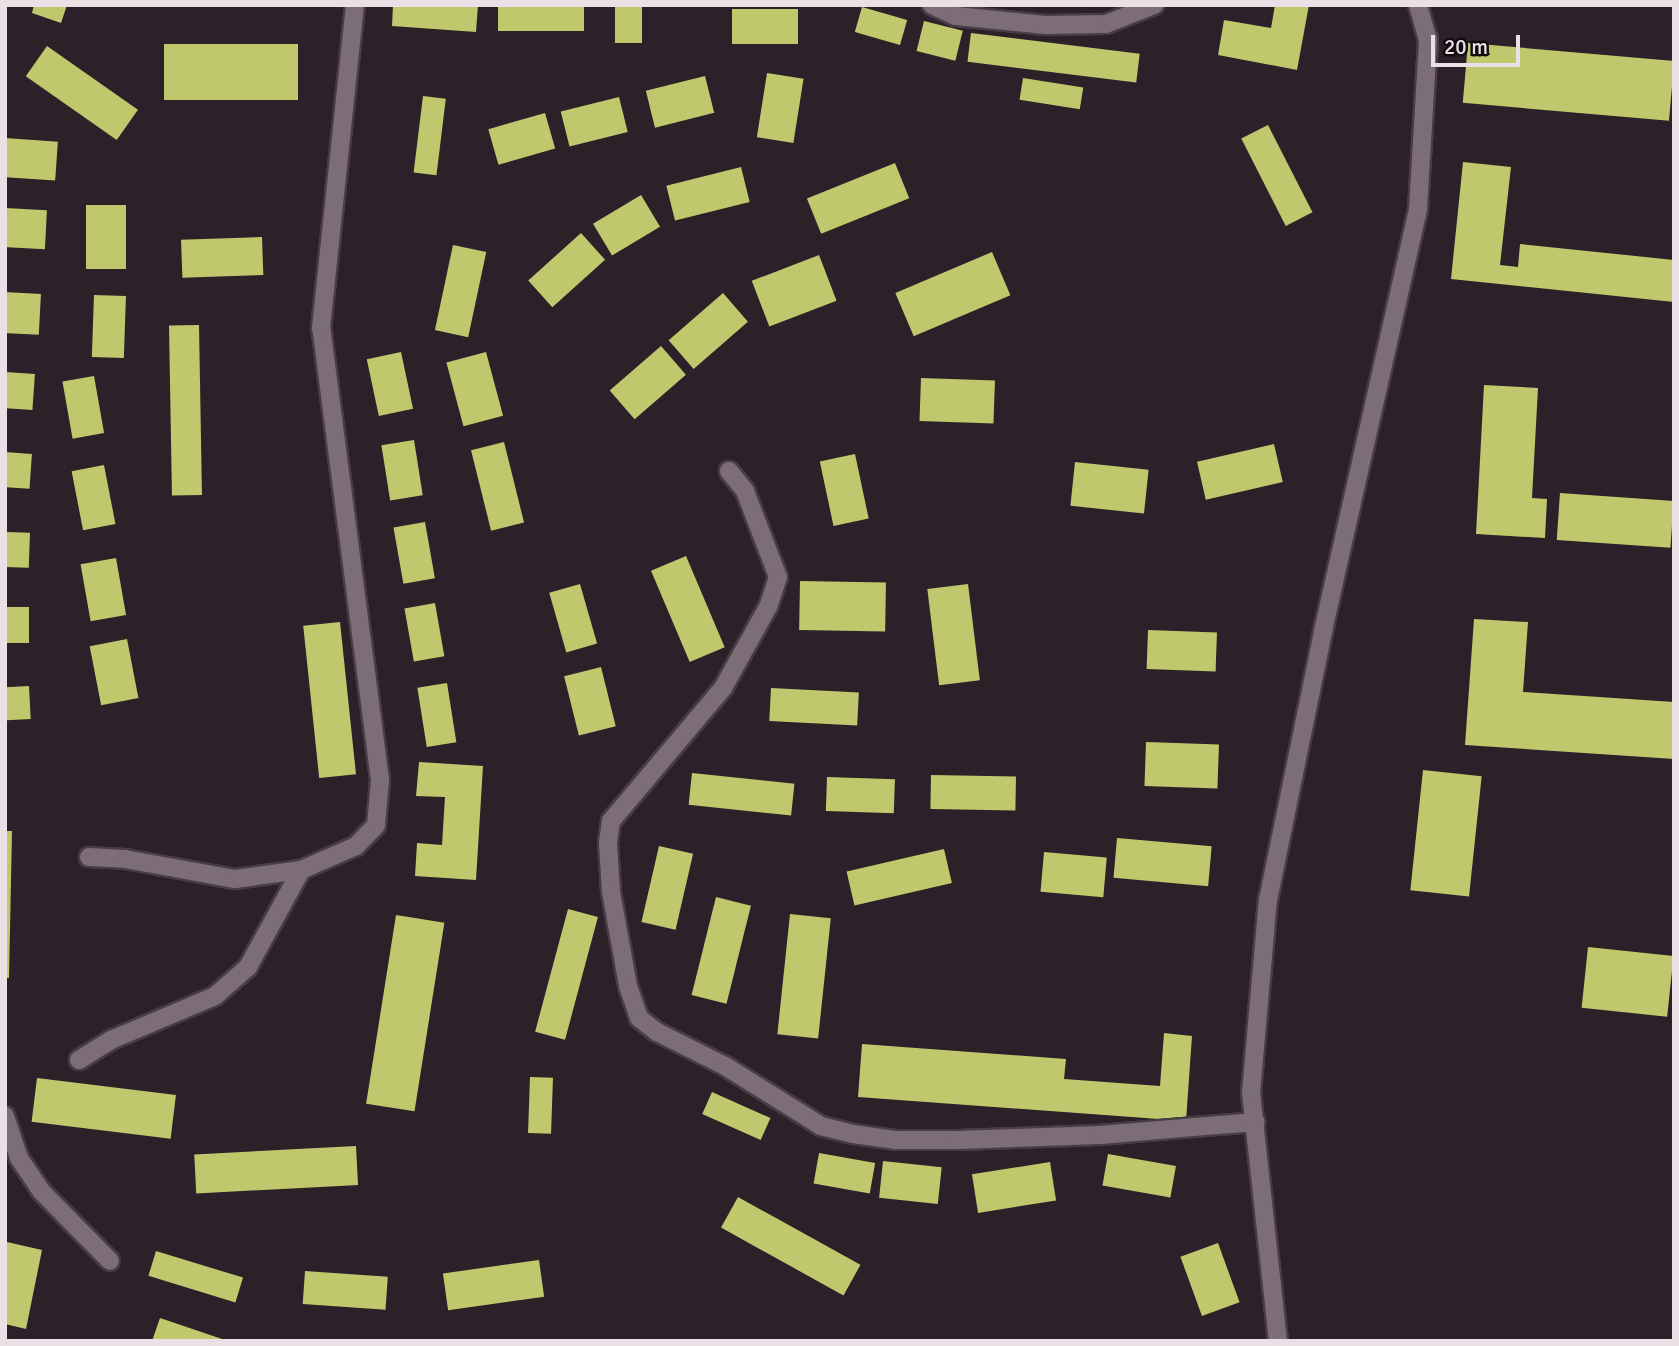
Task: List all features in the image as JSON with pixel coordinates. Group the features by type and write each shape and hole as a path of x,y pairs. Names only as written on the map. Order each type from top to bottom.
{"street":[{"path":"89,857 125,859 235,879 301,870 356,846 376,825 380,780 321,328 355,5"},
{"path":"932,5 956,16 1046,25 1107,24 1154,5"},
{"path":"1278,1341 1251,1093 1268,900 1323,631 1418,209 1428,40 1418,5"},
{"path":"729,471 745,491 778,577 769,605 723,688 611,821 607,843 611,892 628,986 639,1018 657,1032 725,1066 821,1125 853,1134 895,1140 971,1140 1100,1135 1255,1122"},
{"path":"79,1060 111,1040 215,996 248,967 301,870"},
{"path":"5,1116 19,1158 41,1191 110,1261"}],"building":[{"path":"34,5 67,5 61,23 32,13"},
{"path":"393,5 478,5 476,32 392,26"},
{"path":"498,5 584,5 584,31 498,31"},
{"path":"615,5 642,5 642,43 615,43"},
{"path":"1275,5 1309,5 1297,70 1218,55 1224,20 1271,28"},
{"path":"862,7 907,20 900,45 855,32"},
{"path":"732,9 798,9 798,44 732,44"},
{"path":"924,21 963,31 955,61 917,51"},
{"path":"971,33 1140,54 1136,83 967,62"},
{"path":"1468,43 1674,61 1669,121 1463,103"},
{"path":"164,44 298,44 298,100 164,100"},
{"path":"47,46 138,110 117,140 26,76"},
{"path":"767,73 804,79 793,143 757,137"},
{"path":"705,76 714,113 655,128 646,91"},
{"path":"1023,78 1083,88 1080,109 1020,100"},
{"path":"423,96 446,99 436,175 414,172"},
{"path":"619,97 628,132 569,146 561,112"},
{"path":"545,113 555,149 498,165 488,129"},
{"path":"1268,125 1312,212 1286,226 1241,139"},
{"path":"5,138 58,142 55,181 5,177"},
{"path":"1463,162 1511,167 1500,265 1518,267 1520,244 1674,260 1674,302 1451,279"},
{"path":"895,163 909,198 821,234 807,199"},
{"path":"741,167 750,202 675,221 666,186"},
{"path":"641,195 660,227 612,256 593,224"},
{"path":"86,205 126,205 126,269 86,269"},
{"path":"5,208 47,210 45,249 5,247"},
{"path":"581,233 605,260 552,307 528,281"},
{"path":"262,237 263,275 182,278 181,240"},
{"path":"453,245 486,252 468,337 435,330"},
{"path":"992,252 1010,295 914,336 895,293"},
{"path":"819,255 837,301 769,327 752,281"},
{"path":"5,292 41,294 39,335 5,333"},
{"path":"723,293 748,322 694,369 669,340"},
{"path":"94,295 126,296 124,358 92,357"},
{"path":"199,325 202,495 172,495 169,326"},
{"path":"661,346 686,375 635,419 610,391"},
{"path":"401,352 413,409 379,416 367,359"},
{"path":"486,352 503,416 463,426 446,363"},
{"path":"5,372 35,374 32,410 5,408"},
{"path":"94,376 104,433 73,439 62,382"},
{"path":"921,378 995,381 993,424 919,421"},
{"path":"1484,385 1538,388 1532,498 1547,499 1545,538 1476,534"},
{"path":"414,440 423,495 390,500 381,445"},
{"path":"504,442 524,523 491,531 471,450"},
{"path":"1274,444 1283,482 1206,500 1197,462"},
{"path":"5,452 32,454 29,489 5,487"},
{"path":"855,454 869,519 834,526 820,461"},
{"path":"1075,462 1149,470 1144,513 1070,506"},
{"path":"104,465 115,524 83,530 72,471"},
{"path":"1560,493 1674,501 1670,548 1557,540"},
{"path":"425,522 435,578 403,584 393,528"},
{"path":"5,532 30,533 29,568 5,567"},
{"path":"686,556 725,647 690,662 651,571"},
{"path":"116,558 126,615 91,621 81,564"},
{"path":"800,581 886,583 885,631 799,630"},
{"path":"580,584 597,644 566,652 549,593"},
{"path":"968,584 980,680 939,685 927,589"},
{"path":"435,603 444,656 414,662 404,608"},
{"path":"5,607 29,607 29,643 5,643"},
{"path":"1474,619 1528,622 1523,692 1674,702 1674,759 1465,745"},
{"path":"340,622 356,774 319,778 303,626"},
{"path":"1148,630 1217,632 1216,671 1147,669"},
{"path":"127,639 138,698 101,705 90,646"},
{"path":"601,667 616,726 579,735 564,676"},
{"path":"447,683 456,742 427,747 417,688"},
{"path":"29,686 31,719 7,720 5,687"},
{"path":"771,688 859,693 857,726 769,721"},
{"path":"1146,742 1219,745 1217,789 1144,786"},
{"path":"419,762 483,766 476,880 415,876 417,843 442,845 445,797 416,796"},
{"path":"1423,770 1482,776 1469,897 1410,890"},
{"path":"692,773 794,784 791,816 689,805"},
{"path":"931,775 1016,776 1015,810 930,809"},
{"path":"827,777 895,779 894,813 826,811"},
{"path":"5,831 12,831 9,978 5,978"},
{"path":"1117,838 1212,846 1208,886 1114,878"},
{"path":"659,846 693,854 676,930 641,922"},
{"path":"944,849 952,883 854,906 847,871"},
{"path":"1044,852 1107,857 1103,897 1041,892"},
{"path":"716,897 751,906 726,1004 692,995"},
{"path":"568,909 598,917 565,1040 535,1032"},
{"path":"790,914 831,918 818,1039 777,1034"},
{"path":"396,915 444,923 415,1111 366,1104"},
{"path":"1588,947 1674,956 1667,1017 1582,1008"},
{"path":"1164,1033 1192,1036 1186,1121 858,1097 862,1044 1066,1059 1064,1079 1160,1086"},
{"path":"530,1077 553,1078 551,1134 528,1133"},
{"path":"37,1078 176,1095 171,1139 32,1122"},
{"path":"712,1092 770,1118 761,1140 702,1114"},
{"path":"356,1146 358,1185 196,1193 194,1154"},
{"path":"819,1153 875,1163 870,1193 814,1184"},
{"path":"1108,1154 1176,1166 1170,1197 1102,1186"},
{"path":"883,1161 942,1167 938,1204 879,1198"},
{"path":"1050,1162 1056,1201 978,1213 972,1174"},
{"path":"738,1197 860,1265 843,1295 721,1228"},
{"path":"7,1242 42,1250 26,1329 5,1324"},
{"path":"1218,1243 1240,1302 1202,1316 1180,1257"},
{"path":"156,1251 243,1278 235,1302 148,1276"},
{"path":"539,1260 544,1297 448,1310 443,1273"},
{"path":"305,1271 388,1277 385,1310 303,1304"},
{"path":"160,1318 225,1340 225,1341 152,1341"}]}
